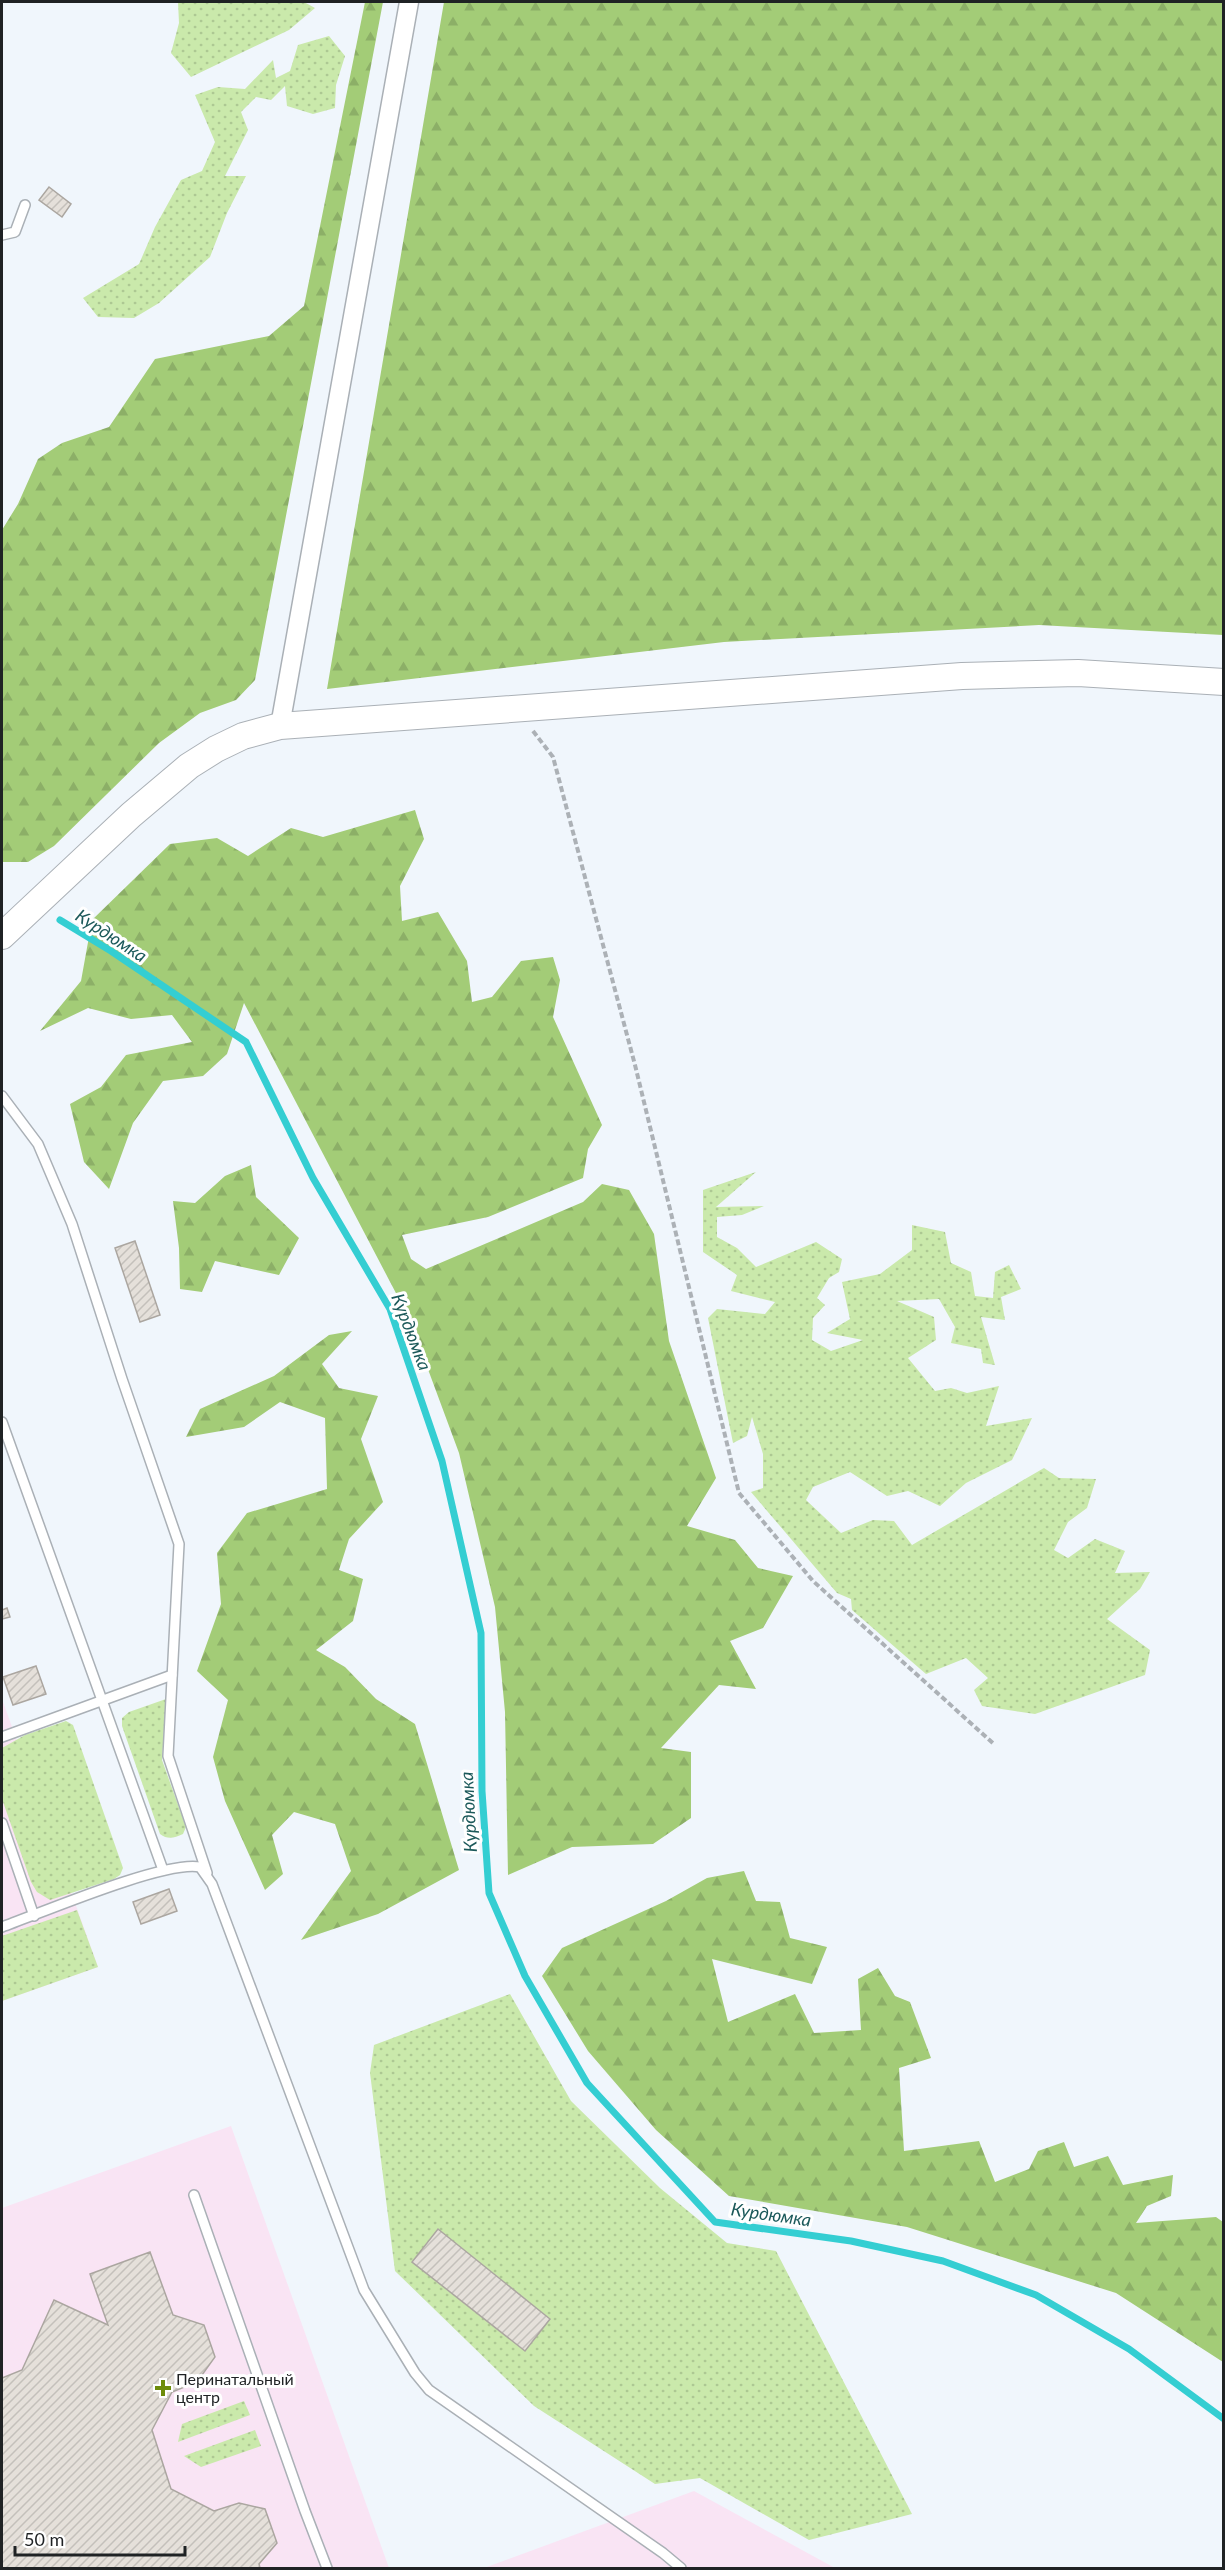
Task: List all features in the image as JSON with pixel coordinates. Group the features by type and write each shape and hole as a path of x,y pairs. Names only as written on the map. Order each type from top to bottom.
{"main road":[{"path":"2,936 131,815 189,766 243,736 280,726 962,676 1078,673 1224,682"}],"street":[{"path":"280,726 409,2"}],"lane":[{"path":"2,235 15,232 25,205"},
{"path":"2,1096 38,1144 72,1224 179,1544 168,1756 208,1875 364,2290 415,2373 429,2390 663,2553 681,2568"},
{"path":"2,1422 163,1870"},
{"path":"2,1737 172,1676"},
{"path":"2,1823 34,1916"},
{"path":"2,1927 163,1870 192,1866 200,1867 208,1875"},
{"path":"194,2195 304,2511 327,2568"}],"path":[{"path":"516,709 553,757 638,1076 739,1493 813,1581 995,1745"}],"shaded area":[{"path":"2,1699 98,1967 2,2001"},
{"name":"Перинатальный центр","path":"231,2126 389,2568 2,2568 2,2208"},
{"path":"694,2491 835,2568 484,2568"}],"green space":[{"path":"178,2 304,2 315,8 289,30 191,77 171,53 179,23"},
{"path":"365,2 383,2 255,680 236,700 200,713 159,743 54,846 28,862 2,862 2,530 18,504 38,459 62,443 109,427 155,359 269,336 304,306"},
{"path":"444,2 1223,2 1223,635 1039,625 724,642 327,689"},
{"path":"329,36 345,56 336,85 335,108 313,114 287,106 285,86 271,100 256,97 241,112 248,130 225,176 246,176 227,213 210,257 159,303 134,318 98,317 83,298 139,264 155,227 181,180 202,171 215,142 195,95 218,87 245,89 273,60 276,78 290,71 298,45"},
{"path":"415,810 424,839 400,886 402,921 438,912 467,961 472,1002 492,997 521,961 553,957 560,980 553,1017 602,1125 588,1149 583,1178 488,1217 402,1235 411,1259 426,1269 583,1202 602,1184 629,1190 654,1234 669,1341 716,1478 687,1526 735,1540 758,1568 793,1576 763,1628 730,1641 756,1689 719,1685 661,1748 691,1752 691,1818 653,1844 572,1847 508,1875 505,1712 495,1607 459,1453 409,1318 244,1003 227,1054 203,1076 163,1081 133,1123 109,1189 84,1162 70,1104 101,1087 126,1055 192,1042 172,1015 131,1019 88,1008 40,1031 81,981 92,920 170,844 217,838 248,856 291,828 323,837"},
{"path":"251,1165 256,1197 299,1238 279,1275 215,1261 202,1292 180,1289 179,1248 173,1201 195,1203 225,1176"},
{"path":"756,1172 716,1207 764,1206 742,1215 717,1217 717,1237 737,1248 756,1267 816,1242 842,1259 839,1272 829,1278 817,1298 825,1305 813,1318 812,1340 831,1351 863,1340 827,1333 850,1319 842,1282 880,1274 912,1250 912,1225 945,1232 951,1263 971,1272 975,1296 993,1298 995,1272 1009,1265 1021,1289 1001,1297 1005,1320 981,1317 995,1365 983,1363 981,1349 951,1343 955,1327 939,1299 897,1301 934,1317 936,1340 908,1358 935,1391 951,1388 967,1393 999,1386 986,1426 1032,1418 1012,1460 966,1483 940,1506 908,1491 887,1496 850,1472 813,1487 806,1500 841,1533 873,1520 894,1521 912,1545 1044,1468 1059,1478 1096,1479 1087,1508 1068,1522 1054,1550 1068,1558 1095,1539 1125,1551 1115,1573 1150,1572 1140,1589 1107,1619 1150,1650 1145,1675 1035,1714 982,1706 974,1690 988,1678 966,1658 926,1674 852,1610 851,1599 837,1593 751,1492 763,1488 763,1454 752,1417 747,1436 733,1443 708,1318 717,1309 765,1314 775,1302 731,1291 737,1275 703,1252 703,1190"},
{"path":"352,1331 322,1364 339,1388 378,1396 361,1439 383,1502 349,1539 339,1570 363,1579 353,1621 316,1650 345,1667 376,1699 415,1724 459,1870 378,1914 301,1940 351,1871 335,1824 294,1812 272,1835 283,1874 265,1890 225,1801 213,1757 228,1700 197,1671 221,1604 217,1553 247,1513 327,1489 325,1418 280,1402 244,1427 186,1437 200,1409 274,1376 329,1335"},
{"path":"166,1699 162,1760 186,1827 183,1834 171,1838 160,1834 122,1726 122,1718 129,1712"},
{"path":"66,1721 73,1725 123,1868 120,1875 114,1879 50,1900 37,1892 31,1882 2,1799 2,1748 25,1735"},
{"path":"744,1871 756,1901 780,1902 790,1938 827,1947 812,1984 712,1959 728,2022 795,1994 814,2033 861,2030 858,1979 878,1968 895,1996 910,2002 931,2058 899,2068 904,2151 979,2141 995,2182 1029,2169 1038,2151 1064,2142 1074,2167 1108,2156 1123,2185 1173,2175 1171,2196 1147,2206 1136,2223 1216,2217 1223,2222 1223,2362 1116,2293 907,2227 729,2196 656,2130 588,2051 542,1976 562,1948 666,1901 707,1878"},
{"path":"77,1910 98,1967 2,2001 2,1936"},
{"path":"510,1994 571,2101 660,2188 727,2243 776,2251 912,2514 809,2540 700,2478 655,2484 534,2406 395,2271 370,2073 374,2045"},
{"path":"244,2401 250,2415 178,2442 182,2424"},
{"path":"255,2430 261,2446 201,2467 184,2456"}],"building":[{"path":"49,187 71,204 62,217 39,200"},
{"path":"135,1241 160,1315 140,1322 115,1248"},
{"path":"7,1608 10,1617 2,1619 2,1610"},
{"path":"36,1666 46,1694 13,1705 3,1677"},
{"path":"169,1889 177,1911 141,1924 133,1902"},
{"path":"438,2229 550,2319 525,2351 412,2262"},
{"path":"150,2252 173,2315 204,2325 215,2357 197,2382 172,2392 152,2430 171,2489 214,2511 239,2503 265,2509 277,2543 259,2564 260,2568 2,2568 2,2378 22,2370 54,2300 108,2325 90,2274"}],"waterway":[{"name":"Курдюмка","path":"60,920 111,951 246,1042 313,1178 390,1309 442,1461 481,1633 482,1791 489,1893 525,1976 587,2083 715,2222 851,2241 943,2261 1036,2295 1129,2349 1224,2419"}],"place":[{"name":"Перинатальный центр","path":"163,2388"}]}
